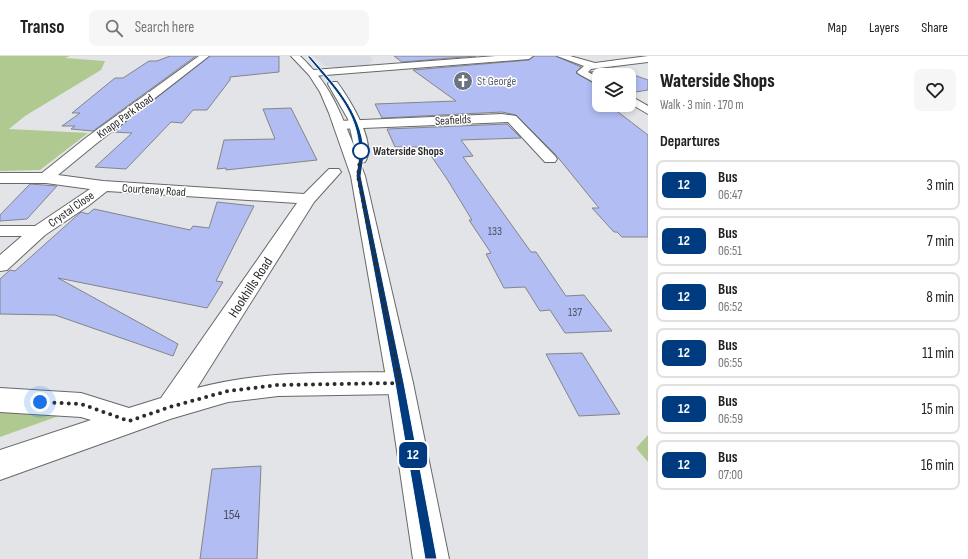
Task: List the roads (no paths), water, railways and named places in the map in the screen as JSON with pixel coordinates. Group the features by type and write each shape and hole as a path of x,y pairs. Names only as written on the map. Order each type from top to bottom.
{"street":[{"name":"Knapp Park Road","path":"46,178 92,140 205,56"},
{"path":"295,56 318,72 344,98 352,112 356,124 361,152 358,176"},
{"path":"309,56 318,72 335,113 358,176 400,383 431,559"},
{"path":"318,72 389,68 529,56"},
{"path":"561,56 595,66"},
{"path":"592,78 582,72 588,67 648,59"},
{"path":"382,60 389,68"},
{"path":"636,94 648,96"},
{"path":"636,103 648,112"},
{"name":"Seafields","path":"339,125 502,118 512,120 550,159"},
{"name":"Hookhills Road","path":"170,407 308,200 334,172"},
{"name":"Courtenay Road","path":"0,178 46,178 103,186 308,200"},
{"name":"Crystal Close","path":"0,265 38,230 82,203 103,186"},
{"name":"Crystal Close","path":"0,231 38,230"},
{"path":"0,465 170,407 228,391 278,385 400,383"},
{"path":"0,400 81,404 129,421"}],"place":[{"name":"St George","path":"463,81"},
{"name":"Waterside Shops","path":"361,151"}]}
